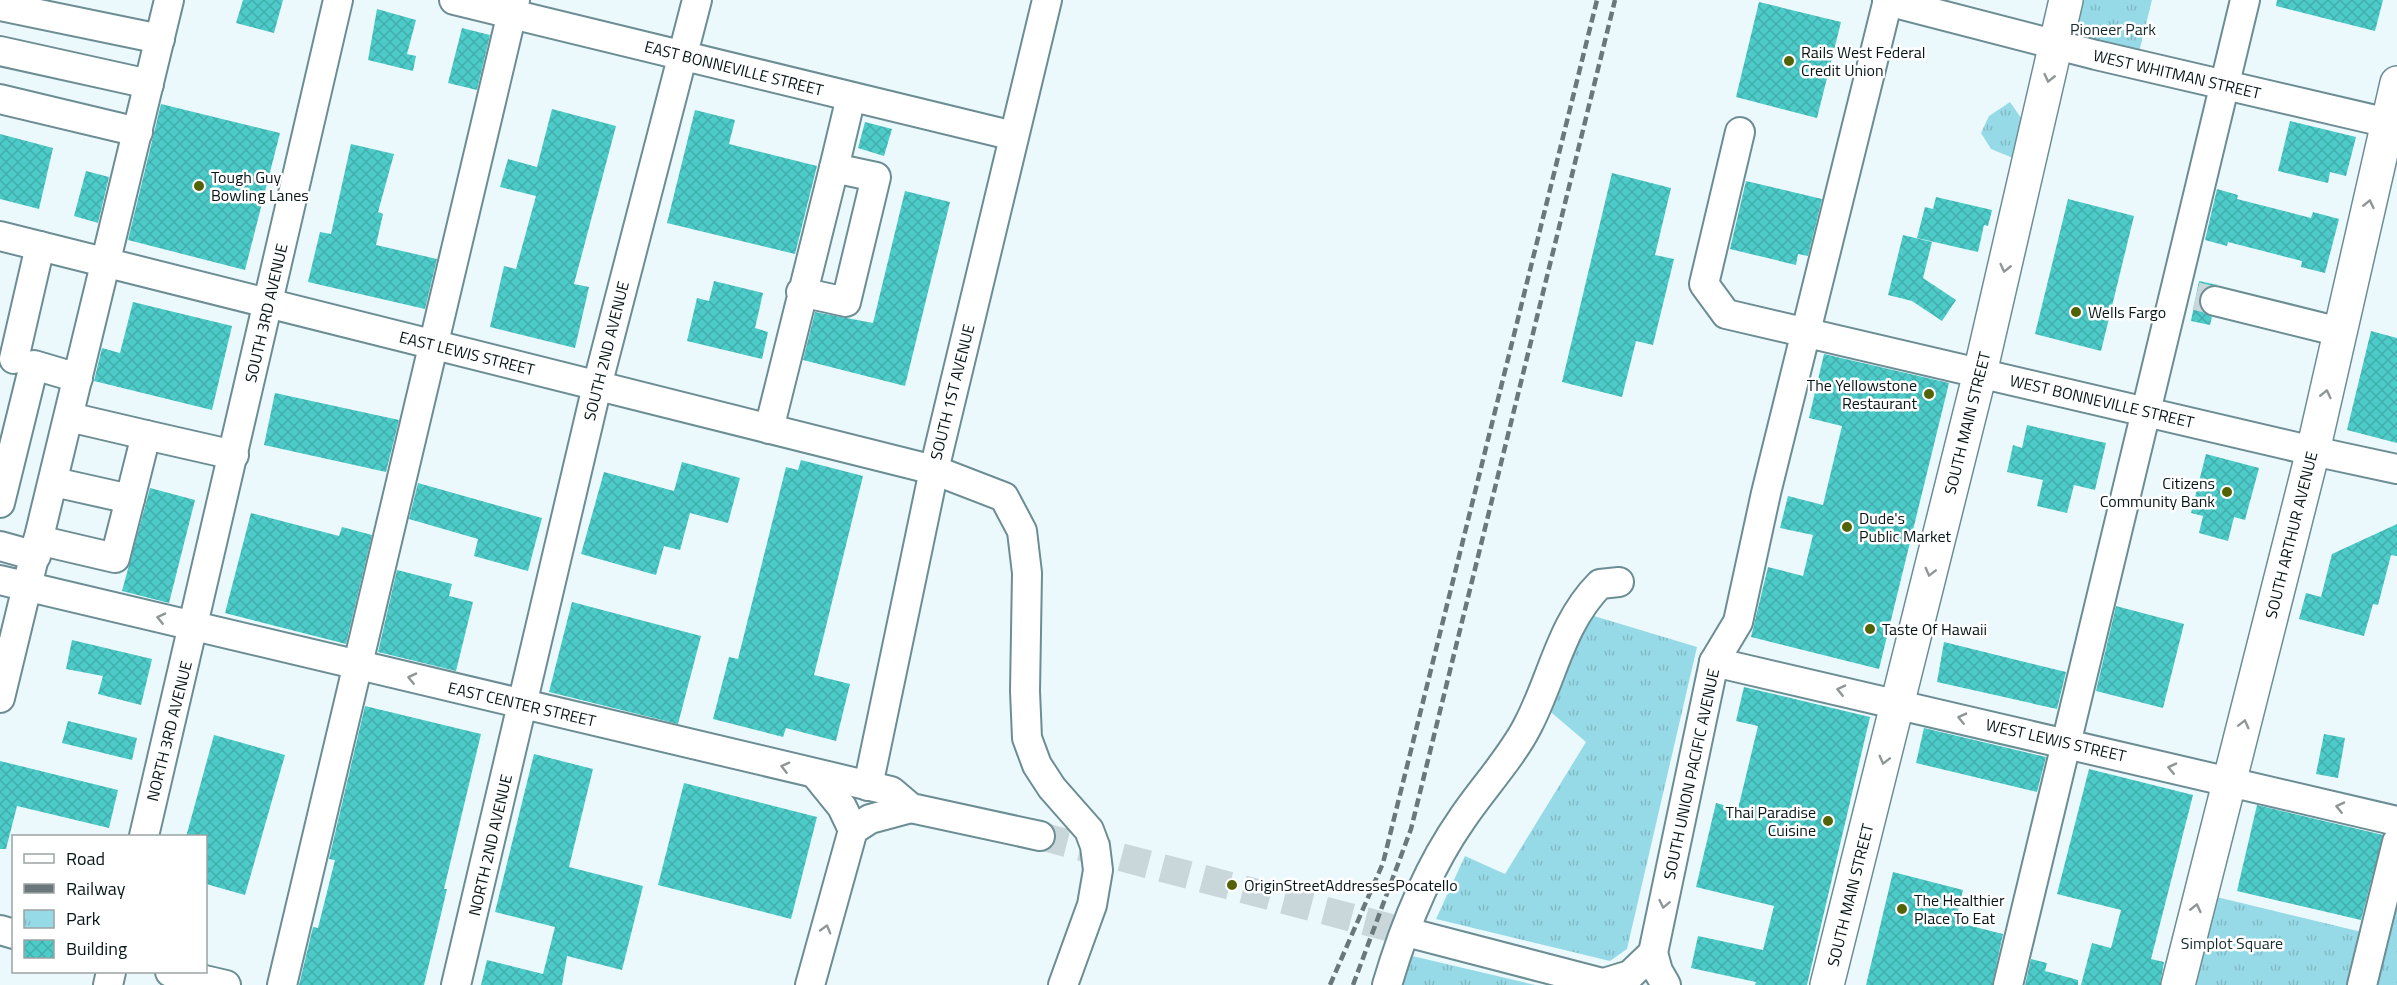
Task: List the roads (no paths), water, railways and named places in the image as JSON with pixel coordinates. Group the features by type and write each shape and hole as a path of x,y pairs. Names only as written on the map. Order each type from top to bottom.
{"main road":[{"name":"SOUTH MAIN STREET","path":"1827,985 1980,373 2066,0"},
{"name":"SOUTH ARTHUR AVENUE","path":"2178,985 2313,452 2340,332 2392,124 2397,83"}],"street":[{"path":"0,698 170,0"},
{"name":"SOUTH 3RD AVENUE","path":"194,626 338,0"},
{"name":"EAST BONNEVILLE STREET","path":"454,0 514,7 683,56 1014,136"},
{"name":"SOUTH 2ND AVENUE","path":"523,704 597,386 697,0"},
{"name":"SOUTH 1ST AVENUE","path":"868,786 934,470 1047,0"},
{"path":"2008,985 2146,412 2195,296 2224,85 2245,0"},
{"name":"WEST WHITMAN STREET","path":"1887,1 2224,85 2392,124"},
{"name":"SOUTH UNION PACIFIC AVENUE","path":"1653,953 1714,662 1738,622 1766,493 1887,1"},
{"path":"0,6 160,39"},
{"path":"282,985 514,7"},
{"path":"0,51 149,84"},
{"path":"769,429 851,96"},
{"path":"0,99 138,132"},
{"name":"WEST BONNEVILLE STREET","path":"1740,132 1704,284 1726,314 2313,452 2397,469"},
{"path":"801,292 846,302 876,177 834,168"},
{"name":"EAST LEWIS STREET","path":"0,236 934,470 1004,497 1022,531 1027,573 1027,738 1037,765 1052,788 1089,830 1096,858 1092,905 1063,985"},
{"path":"0,503 16,360 40,246"},
{"path":"2195,296 2340,332"},
{"path":"16,360 78,378"},
{"path":"69,417 234,455"},
{"path":"0,546 37,548 115,558 146,435"},
{"path":"54,482 130,499"},
{"name":"EAST CENTER STREET","path":"0,580 891,791 911,808 1040,836"},
{"path":"1387,985 1398,947 1420,893 1460,821 1528,726 1570,625 1585,599 1600,584 1619,582"},
{"name":"NORTH 3RD AVENUE","path":"144,835 194,626"},
{"name":"WEST LEWIS STREET","path":"1714,662 2397,821"},
{"name":"NORTH 2ND AVENUE","path":"456,985 523,704"},
{"path":"816,775 842,807 854,830"},
{"path":"810,985 854,830 870,819 911,808"},
{"path":"2362,985 2397,842"},
{"path":"1414,934 1607,984 1630,975 1653,953 1658,971 1666,985"},
{"path":"174,973 226,985"}],"tunnel":[{"path":"2196,296 2215,301"},
{"path":"1040,836 1414,934"}],"railway":[{"path":"1330,985 1383,863 1597,0"},
{"path":"1353,985 1411,829 1615,0"}],"place":[{"name":"Rails West Federal Credit Union","path":"1789,61"},
{"name":"Tough Guy Bowling Lanes","path":"199,186"},
{"name":"Wells Fargo","path":"2076,312"},
{"name":"The Yellowstone Restaurant","path":"1929,394"},
{"name":"Citizens Community Bank","path":"2227,492"},
{"name":"Dude's Public Market","path":"1847,527"},
{"name":"Taste Of Hawaii","path":"1870,629"},
{"name":"Thai Paradise Cuisine","path":"1828,821"},
{"name":"OriginStreetAddressesPocatello","path":"1232,885"},
{"name":"The Healthier Place To Eat","path":"1902,909"}],"park label":[{"name":"Pioneer Park","path":"2113,29"},
{"name":"Simplot Square","path":"2232,943"}]}
